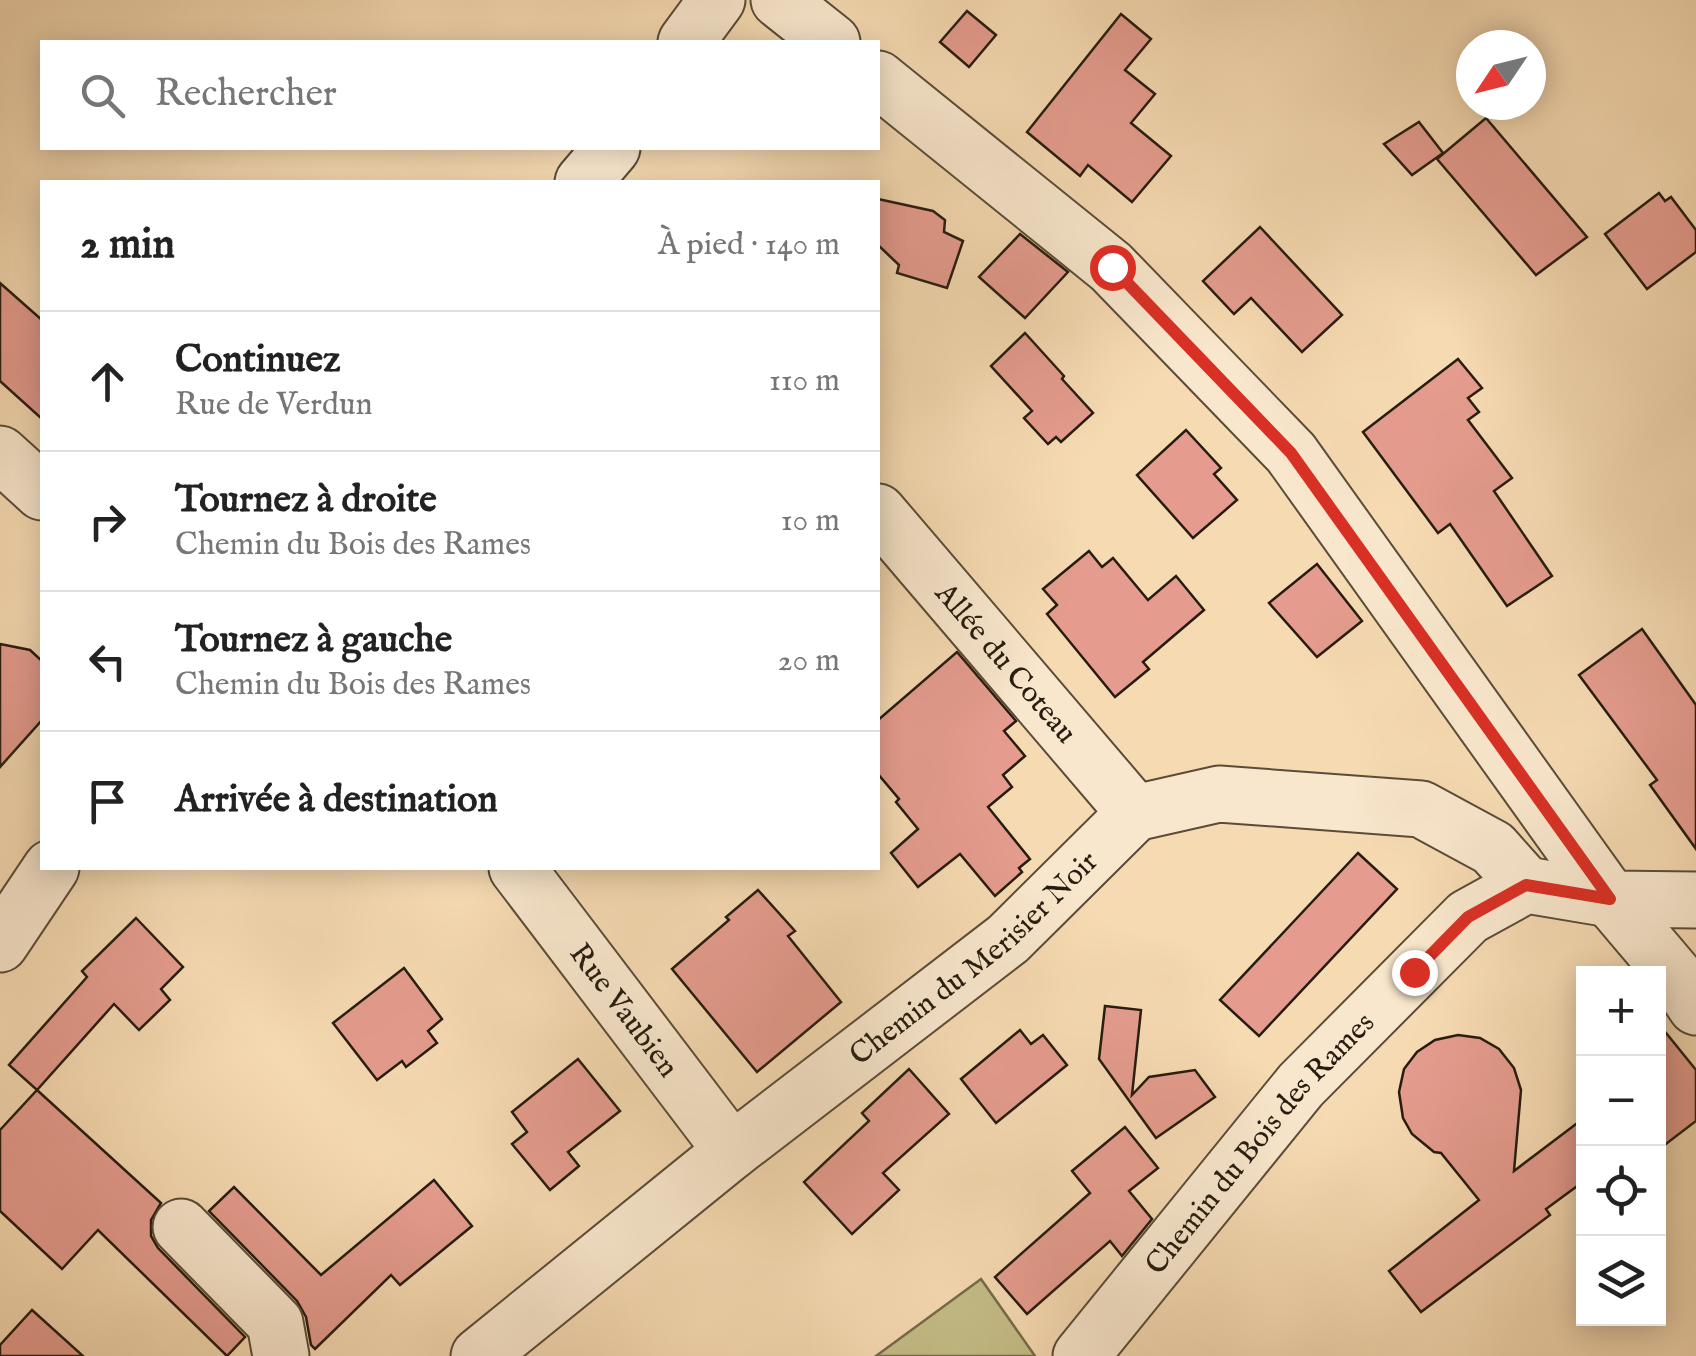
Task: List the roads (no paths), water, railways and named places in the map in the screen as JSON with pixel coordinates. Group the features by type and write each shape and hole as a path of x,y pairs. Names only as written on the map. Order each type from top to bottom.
{"street":[{"path":"687,40 717,0"},
{"path":"779,0 829,40"},
{"path":"880,81 1112,267 1291,453 1610,899 1676,977 1696,1007"},
{"path":"586,180 610,150"},
{"path":"0,454 40,490"},
{"name":"Allée du Coteau","path":"880,514 1136,813"},
{"path":"1136,813 1219,794 1421,809 1493,848 1526,885 1610,899 1696,900"},
{"name":"Chemin du Merisier Noir","path":"479,1356 732,1151 1008,939 1136,813"},
{"path":"0,944 50,870"},
{"name":"Rue Vaubien","path":"519,870 732,1151"},
{"name":"Chemin du Bois des Rames","path":"1081,1356 1300,1084 1468,917 1526,885"},
{"path":"181,1227 274,1323 282,1356"}]}
